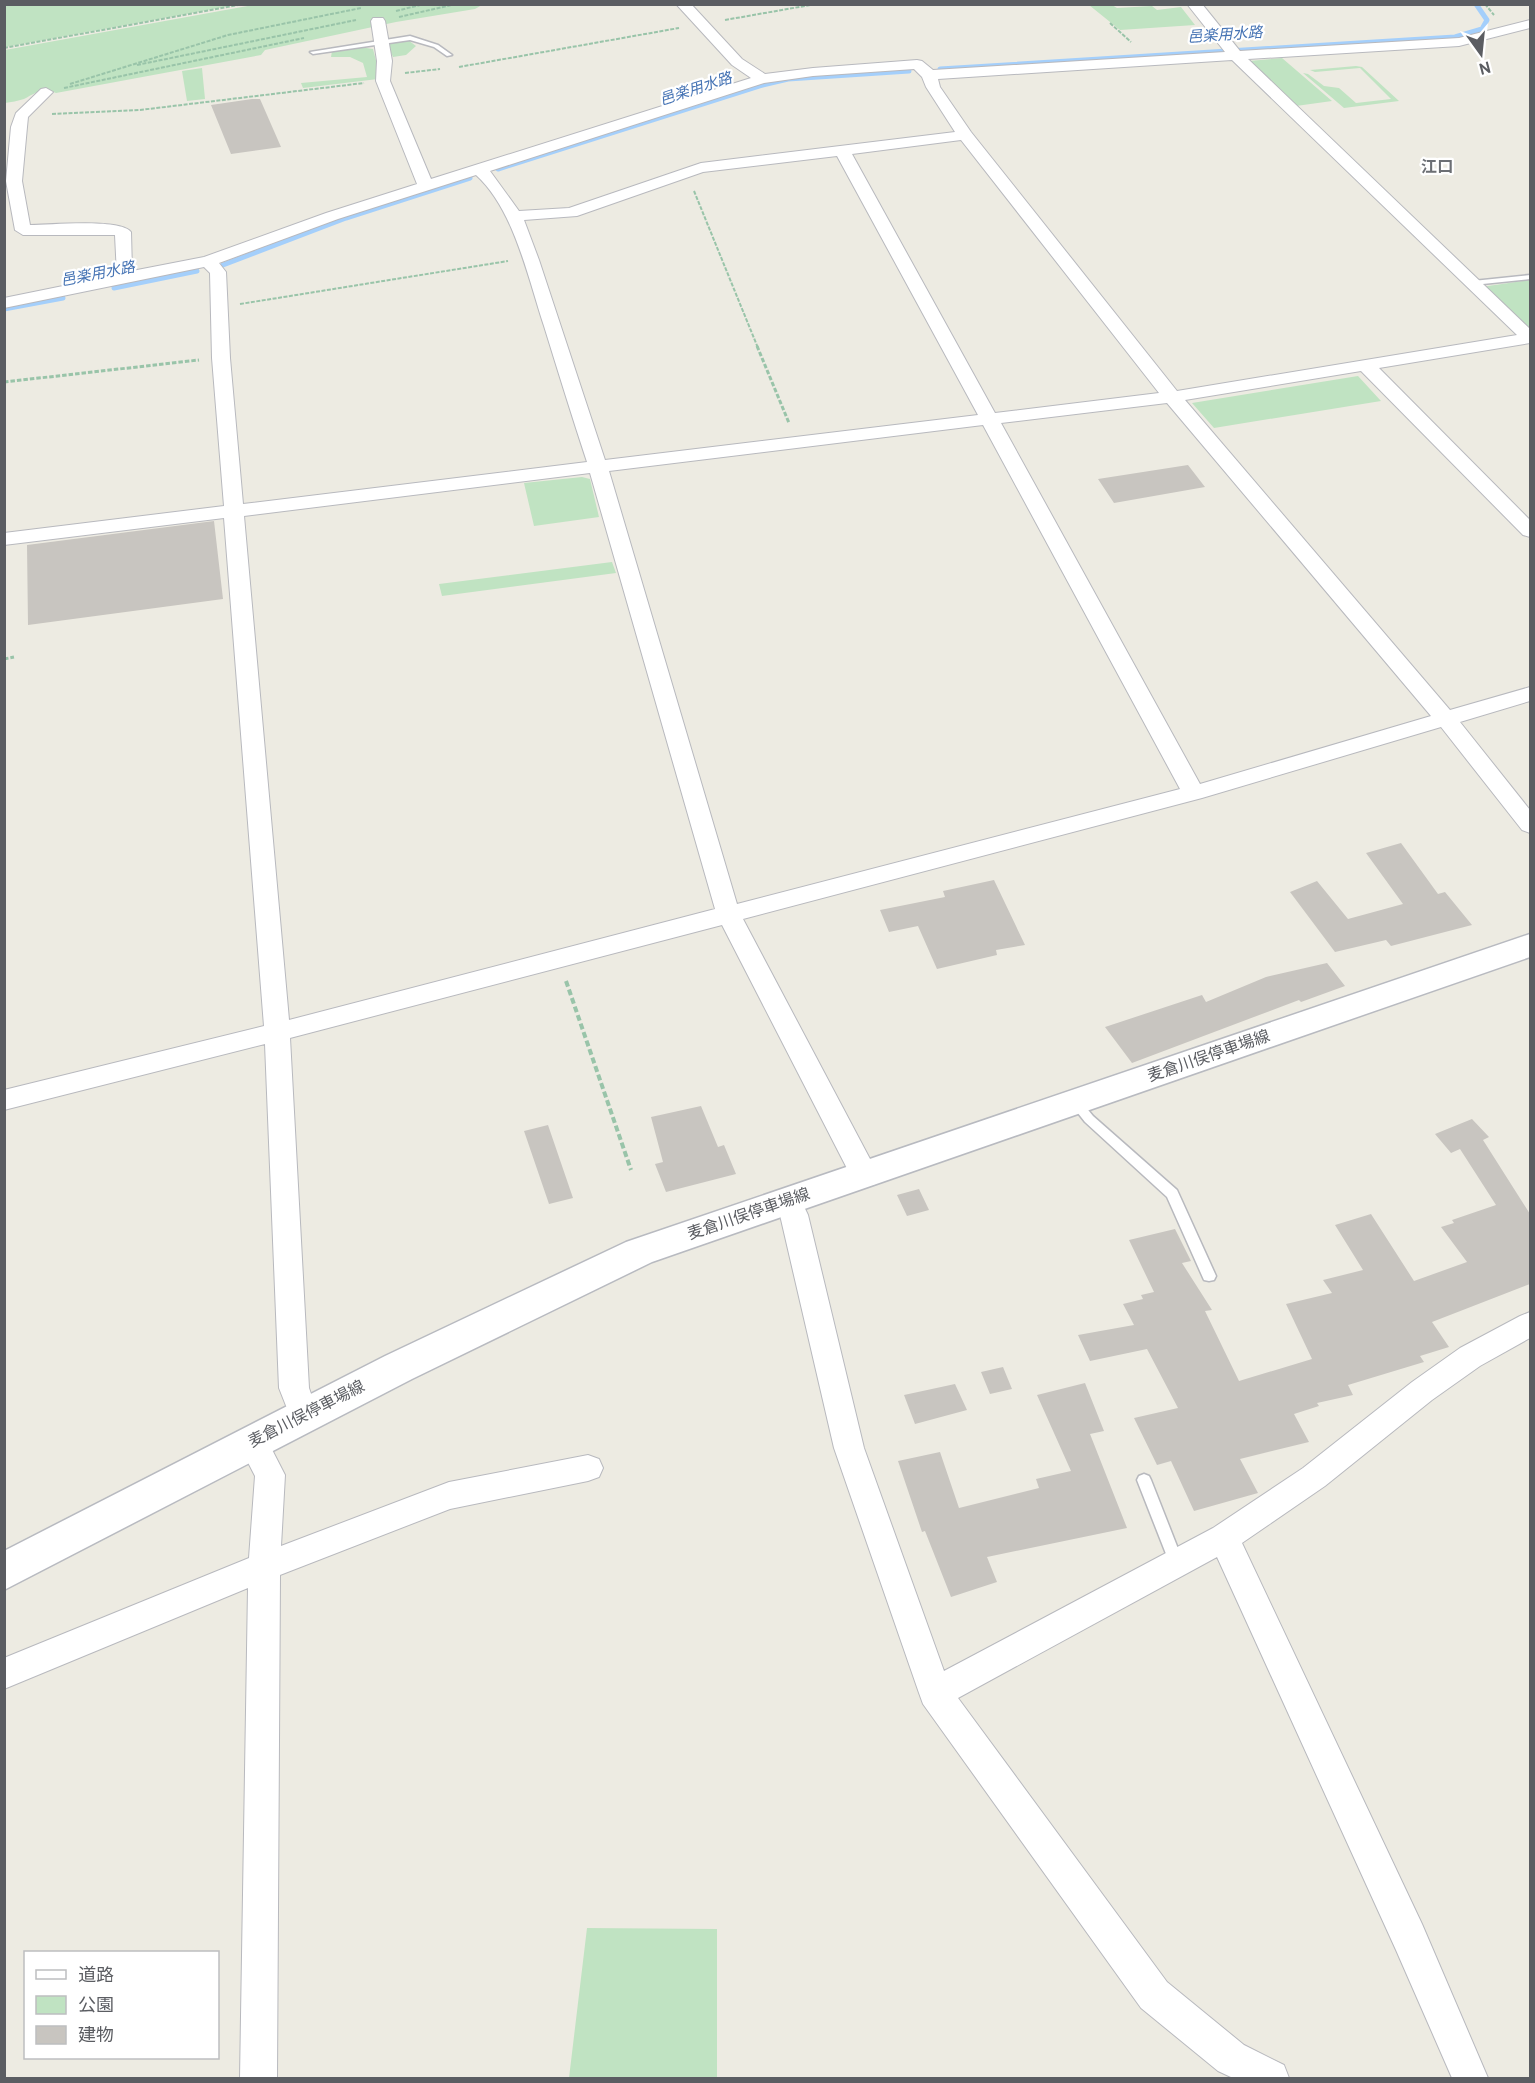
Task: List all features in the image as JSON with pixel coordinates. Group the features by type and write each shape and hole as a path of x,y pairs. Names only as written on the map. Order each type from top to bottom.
{"main road":[{"name":"麦倉川俣停車場線","path":"4,1572 543,1296 639,1252 1530,945"}],"street":[{"path":"683,4 737,62 762,79"},
{"path":"1194,4 1233,52 1530,338"},
{"path":"384,17 380,43 384,78 426,186"},
{"path":"929,75 1233,52 1459,42 1528,27"},
{"path":"4,303 208,261 332,216 762,79 813,72 917,64 929,75 933,87 965,135 1172,397 1446,718 1530,825"},
{"path":"46,92 21,116 14,181 22,230 115,229 123,232 124,272 127,279"},
{"path":"514,216 571,213 701,168 965,135"},
{"path":"842,150 1194,793"},
{"path":"479,169 489,178 514,216 530,258 598,467 728,913 865,1176"},
{"path":"208,261 218,272 221,358 276,1032 294,1388 304,1417"},
{"path":"4,539 990,421 1172,397 1530,338"},
{"path":"1365,366 1530,531"},
{"path":"4,1100 276,1032 1194,793 1530,694"},
{"path":"788,1202 794,1215 849,1448 935,1693 1154,1995 1231,2058 1271,2079"},
{"path":"935,1693 1224,1538 1314,1477 1422,1391 1460,1364 1530,1324"},
{"path":"253,1443 270,1475 264,1567 259,2079"},
{"path":"4,1674 264,1567 449,1496 588,1468"},
{"path":"1224,1538 1409,1937 1470,2079"}],"lane":[{"path":"313,52 411,38 436,46 449,55"},
{"path":"1473,283 1530,277"},
{"path":"1076,1103 1089,1119 1172,1194 1209,1276"},
{"path":"1144,1480 1177,1564"}],"path":[{"path":"4,48 244,4"},
{"path":"384,17 424,4"},
{"path":"384,17 456,4"},
{"path":"453,68 816,4"},
{"path":"46,92 228,35 370,6"},
{"path":"117,69 356,20"},
{"path":"1110,22 1135,45"},
{"path":"46,92 313,36"},
{"path":"21,116 140,110 442,69"},
{"path":"687,173 798,443"},
{"path":"219,308 530,258"},
{"path":"4,382 221,358"},
{"path":"4,659 15,657"},
{"path":"559,958 631,1170"}],"green space":[{"path":"5,4 235,4 235,5 5,47"},
{"path":"253,5 482,5 475,9 396,22 265,50 261,55 56,93 42,91 24,99 5,103 5,50"},
{"path":"1089,5 1112,5 1117,8 1152,6 1157,10 1181,7 1195,25 1120,30"},
{"path":"408,40 416,46 406,55 393,57 387,44"},
{"path":"360,47 373,49 380,76 378,79 303,88 301,83 367,77 363,63 350,57 331,57 332,51"},
{"path":"1282,58 1332,101 1296,106 1249,61"},
{"path":"1362,67 1399,101 1344,108 1303,73 1324,86 1339,88 1356,103 1391,99 1360,68 1315,72 1310,70"},
{"path":"202,68 205,99 187,101 182,71"},
{"path":"1530,281 1530,331 1481,287"},
{"path":"1358,376 1381,401 1214,428 1192,403"},
{"path":"582,477 590,479 599,517 534,526 524,483"},
{"path":"612,562 616,573 442,596 439,584"},
{"path":"587,1928 717,1929 717,2078 569,2078"}],"building":[{"path":"260,99 281,147 231,154 211,105"},
{"path":"1188,465 1205,487 1114,503 1098,479"},
{"path":"214,521 223,599 28,625 27,545"},
{"path":"1401,843 1438,894 1445,892 1472,925 1391,946 1386,940 1335,952 1290,892 1317,881 1348,919 1403,904 1366,853"},
{"path":"994,880 1025,945 996,950 997,955 937,969 918,926 889,932 880,910 945,897 943,891"},
{"path":"1327,963 1345,986 1301,1002 1299,1000 1132,1063 1105,1027 1202,995 1206,1002 1266,977"},
{"path":"701,1106 718,1147 724,1145 736,1174 666,1192 655,1164 663,1162 651,1117"},
{"path":"1472,1119 1489,1137 1483,1140 1530,1214 1530,1284 1432,1322 1449,1347 1420,1356 1424,1362 1348,1385 1353,1395 1317,1403 1319,1406 1294,1414 1309,1442 1240,1459 1258,1493 1194,1511 1171,1461 1157,1465 1134,1418 1178,1408 1147,1349 1090,1361 1078,1335 1134,1325 1123,1304 1143,1299 1141,1295 1154,1292 1129,1240 1175,1229 1191,1261 1182,1263 1212,1310 1205,1311 1239,1381 1312,1359 1286,1304 1332,1293 1323,1280 1363,1270 1335,1225 1371,1214 1414,1281 1467,1262 1441,1227 1454,1223 1452,1220 1496,1205 1460,1149 1451,1153 1435,1134"},
{"path":"548,1125 573,1198 549,1204 524,1131"},
{"path":"919,1189 929,1210 907,1216 897,1195"},
{"path":"1003,1367 1012,1389 990,1394 981,1372"},
{"path":"1085,1383 1104,1431 1090,1434 1127,1528 987,1557 997,1582 951,1597 925,1531 922,1532 898,1461 940,1452 959,1508 1039,1488 1036,1479 1071,1471 1037,1395"},
{"path":"955,1384 967,1410 915,1424 904,1395"}],"waterway":[{"name":"邑楽用水路","path":"940,69 1455,37 1482,29 1487,20 1476,4"},
{"name":"邑楽用水路","path":"498,169 759,86 788,79 909,71"},
{"name":"邑楽用水路","path":"223,265 346,218 470,178"},
{"name":"邑楽用水路","path":"114,288 197,271"},
{"name":"邑楽用水路","path":"4,309 63,298"}],"district":[{"name":"江口","path":"1437,168"}]}
